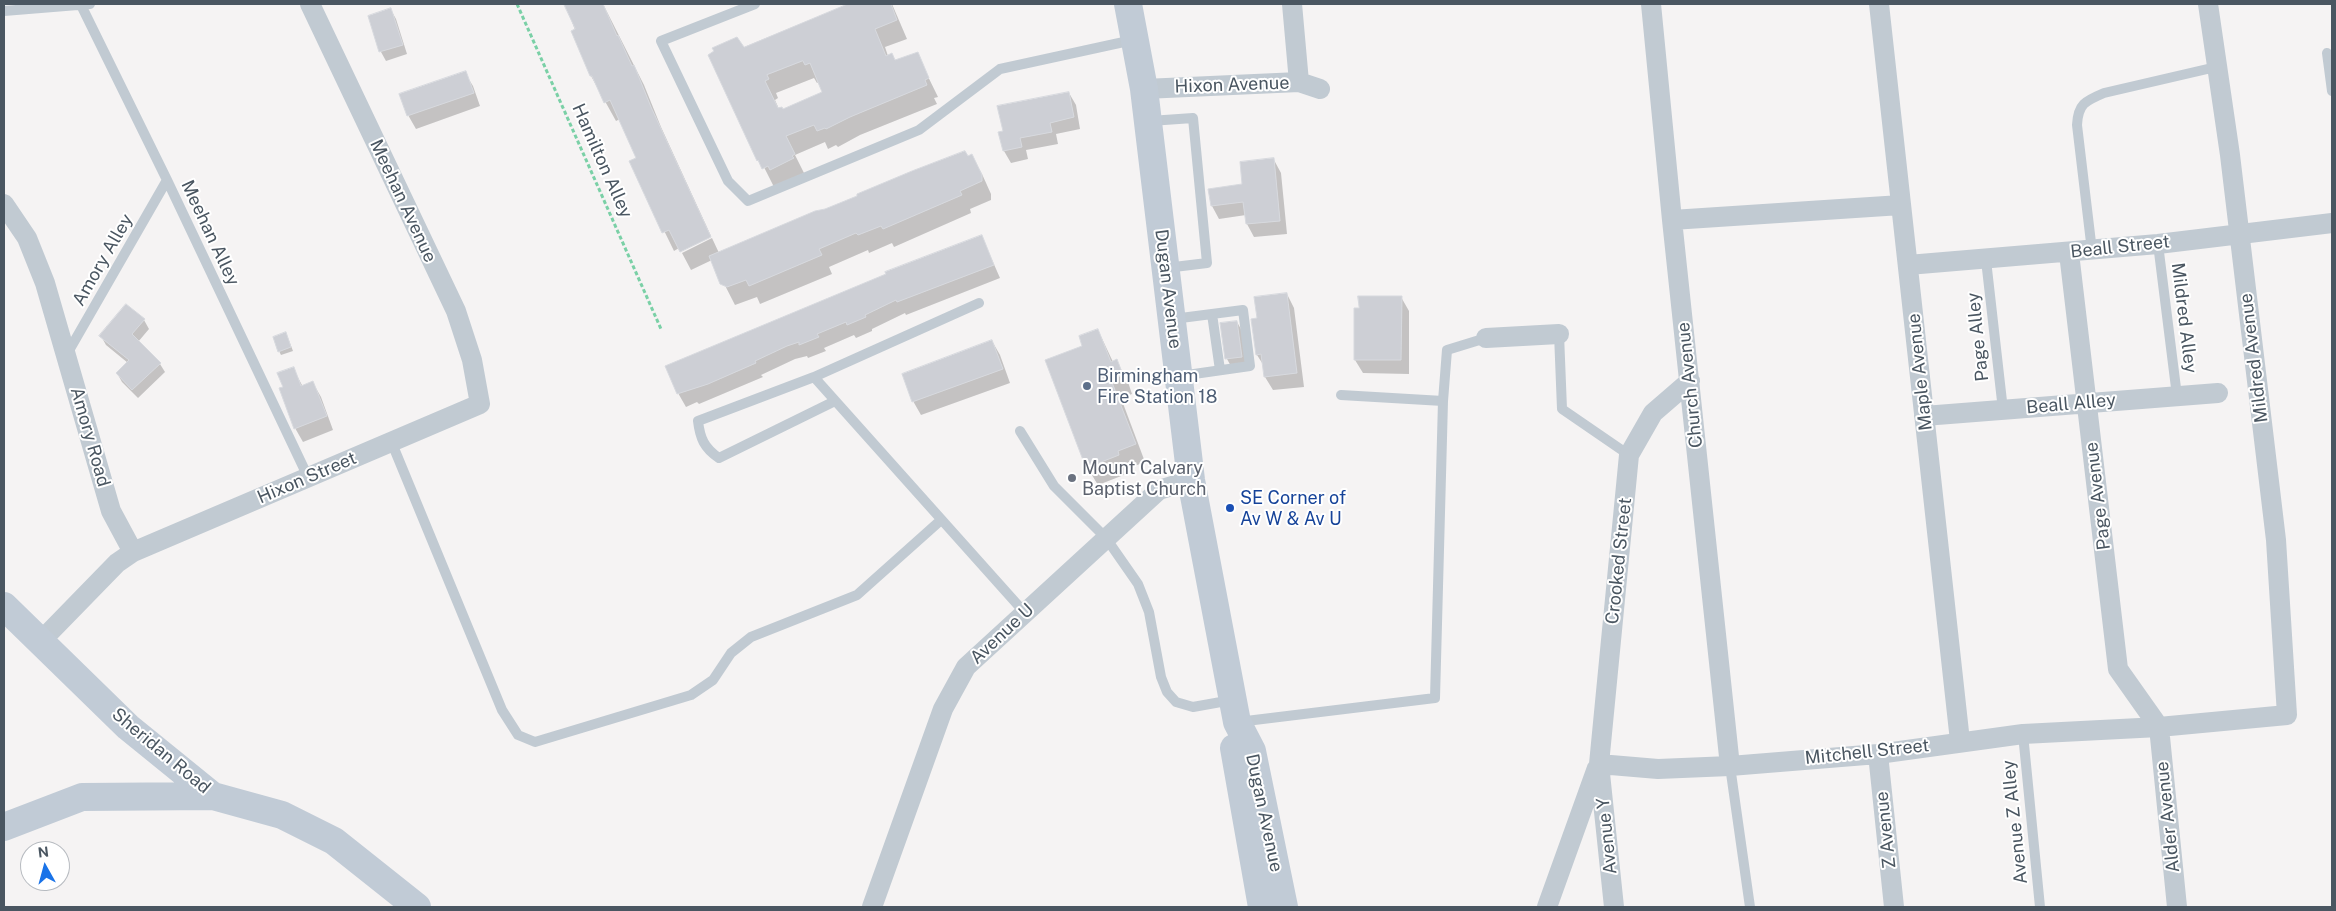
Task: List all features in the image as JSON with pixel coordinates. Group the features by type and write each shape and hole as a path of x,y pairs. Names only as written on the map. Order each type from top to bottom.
{"main road":[{"name":"Dugan Avenue","path":"1128,4 1144,89 1191,480 1235,711 1234,753 1262,907"},
{"name":"Sheridan Road","path":"4,606 128,727 214,796 282,815 334,841 417,907"},
{"name":"Dugan Avenue","path":"1235,711 1252,750 1284,907"},
{"path":"4,827 82,797 214,796"}],"street":[{"name":"Meehan Avenue","path":"310,4 456,311 472,360 480,404"},
{"path":"1292,4 1299,82"},
{"name":"Church Avenue","path":"1651,4 1730,766"},
{"name":"Maple Avenue","path":"1879,4 1960,741"},
{"name":"Mildred Avenue","path":"2208,4 2230,155 2276,540 2287,715"},
{"name":"Hixon Avenue","path":"1144,89 1299,82 1320,89"},
{"name":"Amory Road","path":"4,204 27,238 45,283 111,511 133,552"},
{"path":"1672,220 1901,205"},
{"name":"Beall Street","path":"1908,266 2158,244 2332,223"},
{"name":"Page Avenue","path":"2069,253 2118,669 2159,727"},
{"path":"1486,338 1559,334"},
{"name":"Crooked Street","path":"1599,764 1629,455 1653,413 1690,381"},
{"name":"Beall Alley","path":"1924,416 2218,393"},
{"name":"Hixon Street","path":"133,552 480,404"},
{"name":"Avenue U","path":"872,907 943,709 966,667 1159,490 1191,480"},
{"path":"41,641 117,564 133,552"},
{"name":"Mitchell Street","path":"1599,764 1658,769 1730,766 1878,754 1960,741 2023,734 2159,727 2287,715"},
{"name":"Alder Avenue","path":"2159,727 2177,907"},
{"name":"Z Avenue","path":"1878,754 1894,907"},
{"path":"1547,907 1599,764"},
{"name":"Avenue Y","path":"1599,764 1614,907"}],"lane":[{"path":"4,11 86,4"},
{"name":"Meehan Alley","path":"86,4 308,477"},
{"path":"754,4 661,41 728,181 748,201 919,130 1000,69 1134,39"},
{"path":"2327,53 2332,91"},
{"path":"2092,250 2077,125 2081,106 2088,100 2104,93 2216,67"},
{"path":"1148,122 1192,118 1207,263 1165,268"},
{"name":"Amory Alley","path":"66,355 167,180"},
{"name":"Mildred Alley","path":"2158,244 2177,396"},
{"name":"Page Alley","path":"1986,260 2003,410"},
{"path":"835,401 719,458 709,451 700,438 698,421 814,377 979,303"},
{"path":"1172,320 1243,310 1250,366 1179,376"},
{"path":"1212,314 1220,370"},
{"path":"1559,334 1562,409 1629,455"},
{"path":"1020,431 1054,486 1106,538 1122,559 1141,591 1149,612 1166,692 1176,702 1193,707 1235,711 1436,698 1443,401 1447,350 1486,338"},
{"path":"814,377 1025,613"},
{"path":"1340,395 1443,401"},
{"path":"391,442 502,710 518,735 535,742 691,694 713,680 731,653 751,637 857,596 942,520"},
{"name":"Avenue Z Alley","path":"2023,734 2040,907"},
{"path":"1730,766 1750,907"}],"path":[{"name":"Hamilton Alley","path":"517,4 661,329"}],"building":[{"path":"564,4 603,4 632,66 634,65 651,107 711,237 680,252 669,230 662,233 629,161 636,158 610,100 604,103 592,76 590,76 571,31 575,29"},
{"path":"848,4 891,4 897,20 875,29 886,56 892,53 895,60 918,52 929,78 925,80 927,85 826,129 817,131 814,125 786,136 795,154 792,156 794,158 770,170 768,166 762,169 708,55 714,51 712,48 737,37 744,47","holes":["803,61 805,65 810,63 822,92 783,109 782,107 778,108 765,81 769,79 767,75"]},
{"path":"391,8 403,45 379,52 368,16"},
{"path":"466,71 474,93 407,116 399,94"},
{"path":"1069,92 1074,117 1050,123 1052,132 1020,138 1022,147 1003,151 998,132 1003,131 997,106"},
{"path":"965,151 968,156 972,154 982,175 982,181 960,191 962,195 883,229 881,226 858,235 856,233 819,249 822,255 749,286 746,280 727,287 720,284 709,256 815,211 857,196 857,194 912,171"},
{"path":"1274,158 1280,221 1246,224 1243,202 1211,206 1208,189 1242,184 1240,162"},
{"path":"982,235 994,265 897,302 896,300 865,315 866,317 847,325 846,322 817,334 819,337 799,345 799,342 787,346 755,361 756,363 708,384 677,394 665,366 886,274 885,272"},
{"path":"1287,293 1297,373 1264,377 1261,354 1256,355 1251,319 1257,318 1254,297"},
{"path":"1358,296 1402,296 1401,360 1354,360 1354,308 1359,308"},
{"path":"126,304 145,319 132,334 161,363 132,390 116,373 129,360 99,336"},
{"path":"1237,321 1242,357 1225,359 1220,323"},
{"path":"1098,329 1111,362 1117,359 1123,375 1111,380 1136,444 1118,451 1119,455 1086,468 1045,360 1082,346 1079,336"},
{"path":"286,332 291,347 278,352 273,337"},
{"path":"992,340 1003,369 912,402 902,374"},
{"path":"294,367 301,386 313,381 327,416 294,429 279,388 283,387 277,373"}],"place":[{"name":"Birmingham Fire Station 18","path":"1087,386"},
{"name":"Mount Calvary Baptist Church","path":"1072,478"},
{"name":"SE Corner of Av W & Av U","path":"1230,508"}]}
